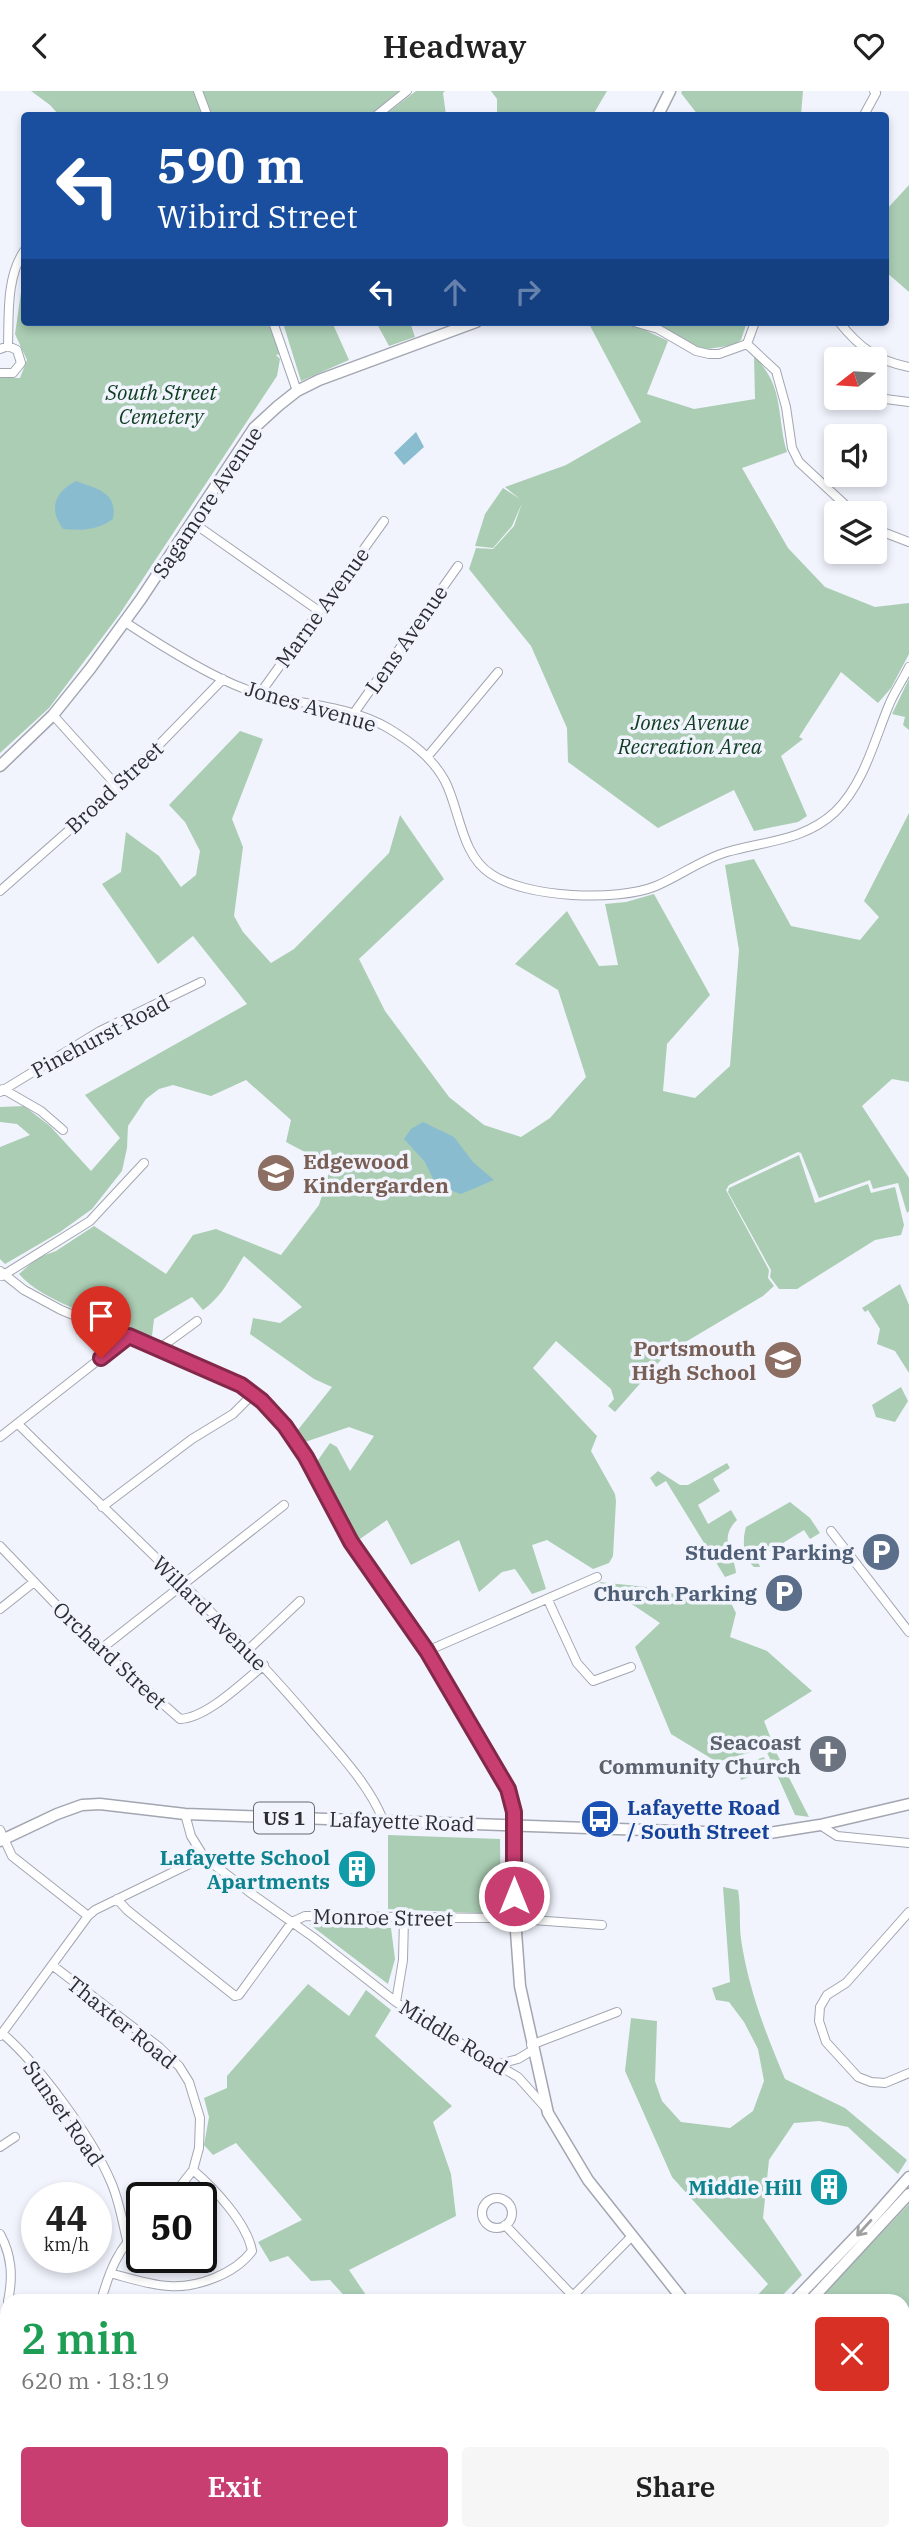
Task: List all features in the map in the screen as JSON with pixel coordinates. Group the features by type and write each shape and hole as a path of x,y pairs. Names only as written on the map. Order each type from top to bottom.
{"main road":[{"path":"660,112 670,91"},
{"name":"Sagamore Avenue","path":"0,766 53,715 125,622 250,434 270,413 298,391 333,375 465,326"},
{"name":"US 1","path":"1,1837 57,1814 91,1804 185,1814"},
{"name":"Lafayette Road","path":"185,1814 763,1834 820,1825 909,1804"},
{"path":"514,1825 515,1918 520,1986 548,2113"},
{"name":"Middle Road","path":"548,2113 579,2167 678,2294"},
{"path":"801,2294 909,2177"},
{"path":"816,2294 909,2194"}],"street":[{"path":"198,91 206,112"},
{"path":"381,112 407,91"},
{"path":"866,112 876,92"},
{"path":"0,373 13,373 21,363 17,350 4,348 10,289 21,257"},
{"path":"274,326 298,391"},
{"path":"648,326 696,351 709,354 719,354 747,344"},
{"path":"747,344 754,326"},
{"path":"842,326 857,344 880,360 909,367"},
{"path":"747,344 776,371 786,407 792,448 799,462 841,501"},
{"path":"887,399 909,402"},
{"name":"Marne Avenue","path":"261,692 384,521"},
{"path":"192,522 319,611"},
{"path":"887,534 909,542"},
{"name":"Lens Avenue","path":"354,713 458,566"},
{"name":"Jones Avenue","path":"125,622 223,679 261,692 354,713 386,727 428,756 445,782 476,860 491,875 520,887 561,894 627,894 654,887 725,852 804,833 826,820 854,788 890,702 909,667"},
{"path":"428,756 498,672"},
{"name":"Broad Street","path":"0,891 118,787 223,679"},
{"path":"53,715 118,787"},
{"name":"Pinehurst Road","path":"1,1091 100,1031 201,982"},
{"path":"1,1091 41,1111 63,1130"},
{"path":"145,1163 90,1221 1,1275 44,1302 232,1380 271,1409 296,1441 351,1542 427,1651 508,1789 513,1805 514,1825"},
{"path":"160,1348 197,1321"},
{"path":"0,1437 129,1336"},
{"path":"102,1507 192,1439 233,1414 253,1394"},
{"name":"Willard Avenue","path":"18,1424 264,1665 338,1752 376,1804 383,1820"},
{"path":"101,1649 284,1505"},
{"path":"831,1531 909,1632"},
{"name":"Orchard Street","path":"0,1546 101,1649 180,1719 206,1710 264,1665"},
{"path":"427,1651 597,1577"},
{"path":"0,1609 34,1582"},
{"path":"548,1599 577,1663 593,1681 631,1667"},
{"path":"249,1649 300,1601"},
{"name":"Middle Road","path":"185,1814 191,1836 204,1857 396,2002 499,2064 526,2084 548,2113"},
{"path":"820,1825 837,1836 909,1843"},
{"path":"1,1837 17,1861 88,1916"},
{"path":"1,2034 88,1916 204,1857"},
{"path":"117,1899 127,1910 235,1996 239,1995 292,1922"},
{"path":"909,1912 846,1983 827,1995 820,2007 819,2021 826,2042 858,2077 885,2083 909,2073"},
{"name":"Monroe Street","path":"292,1922 305,1916 515,1918 601,1925"},
{"path":"396,2002 403,1960 404,1918"},
{"name":"Thaxter Road","path":"52,1965 159,2046 179,2066 189,2082 200,2118 199,2148 192,2170 183,2182"},
{"path":"499,2064 518,2059 532,2047 617,2012"},
{"name":"Sunset Road","path":"1,2034 49,2085 98,2155 114,2190 126,2235"},
{"path":"0,2147 15,2137"},
{"path":"104,2294 110,2273 168,2287 186,2286 222,2274 245,2260 252,2251 246,2235 214,2188 192,2170"},
{"path":"505,2225 566,2294"},
{"path":"0,2234 10,2261 12,2276 9,2294"},
{"path":"575,2294 632,2236"},
{"path":"112,2269 126,2241"}],"green space":[{"path":"31,91 401,91 374,112 56,112"},
{"path":"416,91 445,91 446,112 389,112"},
{"path":"491,91 607,91 595,112 497,112 497,99"},
{"path":"803,91 801,112 696,112 681,93"},
{"path":"909,185 909,292 889,275 889,207"},
{"name":"South Street Cemetery","path":"21,293 21,326 275,326 280,354 276,355 280,359 277,376 119,615 49,708 0,753 0,378 20,378 27,360 15,334"},
{"path":"284,326 334,326 349,360 301,381"},
{"path":"378,326 411,326 415,337 389,346"},
{"name":"Jones Avenue Recreation Area","path":"590,326 636,326 668,341 647,394 694,409 755,399 754,355 773,383 787,452 742,468 788,548 825,587 875,607 909,603 909,654 891,688 878,703 841,672 799,737 803,739 781,756 807,816 798,822 754,831 734,790 658,828 568,762 567,728 531,646 469,569 476,548 493,549 514,526 522,503 512,526 493,548 475,546 485,514 503,488 520,499 505,487 566,465 641,422"},
{"path":"659,326 746,326 741,340 734,345 701,350"},
{"path":"909,679 909,730 903,725 905,717 892,714"},
{"path":"240,731 263,739 232,819 243,847 234,916 243,932 271,963 294,949 389,853 400,815 444,879 359,959 385,1011 449,1097 484,1125 521,1137 550,1118 586,1077 558,990 515,964 567,911 599,966 618,965 605,904 626,902 654,894 710,995 667,1044 663,1091 695,1098 730,1066 739,950 725,865 754,859 791,926 860,940 879,917 864,901 909,813 909,1082 892,1079 862,1106 909,1178 909,1211 907,1213 898,1183 873,1189 870,1180 819,1198 801,1153 798,1152 729,1185 726,1190 769,1270 768,1278 774,1286 763,1296 667,1353 615,1412 608,1406 614,1399 611,1389 556,1341 533,1368 597,1436 591,1451 615,1494 616,1501 613,1556 609,1563 593,1569 547,1540 532,1545 546,1589 532,1594 515,1569 502,1572 479,1592 459,1540 411,1565 387,1520 357,1541 316,1463 330,1443 337,1447 350,1471 374,1436 349,1427 305,1442 297,1431 332,1387 314,1379 250,1334 253,1318 280,1323 302,1307 244,1256 210,1304 203,1310 192,1297 154,1319 152,1336 62,1303 30,1284 19,1274 37,1258 56,1251 94,1226 166,1274 193,1235 216,1229 281,1255 319,1205 331,1166 286,1142 291,1120 246,1080 211,1096 173,1085 159,1089 146,1099 128,1126 122,1171 92,1209 60,1232 5,1264 0,1259 0,1147 30,1135 17,1124 0,1122 0,1107 24,1106 50,1126 91,1171 120,1138 85,1095 247,1004 193,936 158,964 102,884 121,872 126,832 159,856 181,887 196,875 200,851 185,822 169,805"},
{"path":"799,1155 815,1203 868,1184 871,1193 895,1187 904,1225 901,1235 875,1240 797,1289 779,1289 770,1277 771,1270 728,1192 729,1188"},
{"path":"900,1284 909,1305 909,1373 895,1351 877,1344 880,1329 868,1310 865,1312 862,1308"},
{"path":"901,1387 908,1401 895,1422 876,1417 872,1405"},
{"path":"727,1463 730,1468 713,1479 720,1491 698,1505 708,1524 731,1510 737,1520 728,1534 736,1573 725,1577 666,1481 656,1487 650,1478 658,1471 680,1485 688,1485"},
{"path":"790,1502 810,1518 820,1533 810,1539 804,1530 757,1559 760,1567 754,1567 744,1548 746,1527"},
{"path":"599,1582 656,1588 692,1600 731,1603 736,1613 730,1637 767,1651 812,1691 764,1721 777,1754 809,1817 795,1815 765,1748 717,1762 671,1734 635,1647 660,1623"},
{"path":"764,1757 769,1770 741,1780 737,1767"},
{"path":"388,1835 500,1839 501,1914 388,1909"},
{"path":"723,1887 738,1890 741,1939 748,1975 785,2079 845,2108 907,2160 898,2174 848,2127 819,2121 794,2123 769,2160 763,2218 802,2275 784,2294 759,2294 768,2284 672,2177 625,2071 631,2018 657,2021 655,2081 662,2101 681,2122 730,2128 753,2111 764,2081 758,2049 744,2022 729,2002 716,2000 712,1988 730,1982"},
{"path":"309,1924 391,1928 395,1959 388,1984"},
{"path":"308,1984 349,2016 366,1990 391,2010 375,2036 452,2106 433,2122 451,2174 456,2216 349,2270 365,2294 343,2294 330,2280 311,2281 288,2256 270,2262 258,2242 302,2220 236,2143 213,2155 204,2145 209,2117 204,2098 227,2088 227,2076"},
{"path":"909,2204 909,2294 824,2294"}],"water":[{"path":"416,432 424,447 404,465 394,453"},
{"path":"76,481 98,489 109,497 114,510 113,519 89,529 63,529 56,514 56,501 63,490"},
{"path":"423,1122 454,1137 473,1162 494,1180 461,1194 436,1185 425,1162 404,1139 411,1129"}],"place":[{"name":"Edgewood Kindergarden","path":"276,1173"},
{"name":"Portsmouth High School","path":"783,1360"},
{"name":"Student Parking","path":"881,1552"},
{"name":"Church Parking","path":"784,1593"},
{"name":"Seacoast Community Church","path":"828,1754"},
{"name":"Lafayette Road / South Street","path":"600,1819"},
{"name":"Lafayette School Apartments","path":"357,1869"},
{"name":"Middle Hill","path":"829,2187"}],"route":[{"path":"101,1358 129,1336 241,1385 262,1401 285,1426 306,1457 351,1542 427,1651 508,1789 514,1812 514,1896"}]}
